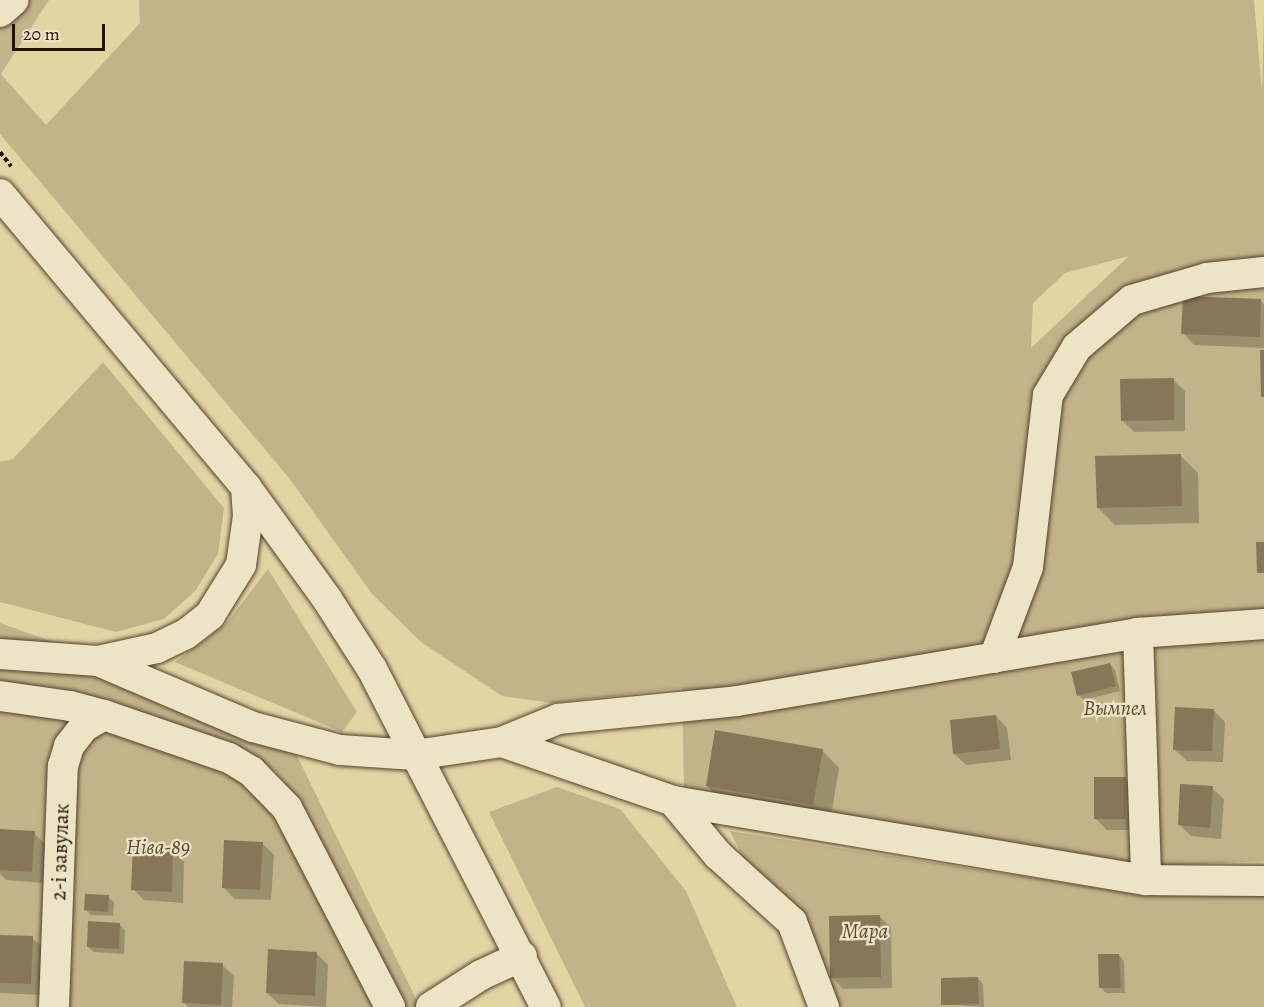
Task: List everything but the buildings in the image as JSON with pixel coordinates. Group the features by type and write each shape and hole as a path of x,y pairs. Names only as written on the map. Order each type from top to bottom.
{"street":[{"path":"0,12 14,0"},
{"path":"0,194 246,487 327,599 372,669 522,956 546,1007"},
{"path":"994,658 1028,567 1048,395 1077,346 1132,300 1207,278 1264,272"},
{"path":"0,654 98,661 157,648 186,634 210,615 241,565 248,516 246,487"},
{"path":"98,661 282,736 340,750 415,755 502,742 558,719 737,701 1138,633 1264,624"},
{"path":"1138,633 1146,880"},
{"path":"0,696 69,706 104,715 229,758 270,788 300,831 390,1007"},
{"name":"2-і завулак","path":"54,1007 63,766 69,746 84,727 104,715"},
{"path":"502,742 673,801 1146,880 1264,880"},
{"path":"673,801 718,855 792,922 824,1007"},
{"path":"431,1007 481,975 522,956"}],"green space":[{"name":"Вымпел","path":"0,0 49,0 1,74 46,125 140,23 139,0 1254,0 1262,92 1264,9 1264,861 1155,866 684,791 682,688 552,703 502,696 421,642 372,594 289,478 0,134","holes":["1129,256 1031,348 1033,303 1065,273"]},
{"path":"103,362 224,508 218,554 196,590 164,619 116,632 0,602 0,462 13,459"},
{"path":"268,569 357,712 342,732 175,662 226,624"},
{"name":"Ніва-89","path":"0,623 281,723 420,1007 0,1007"},
{"path":"557,787 620,809 686,891 737,1007 585,1007 489,812"},
{"name":"Мара","path":"730,831 1143,895 1264,895 1264,1007 816,1007"}]}
